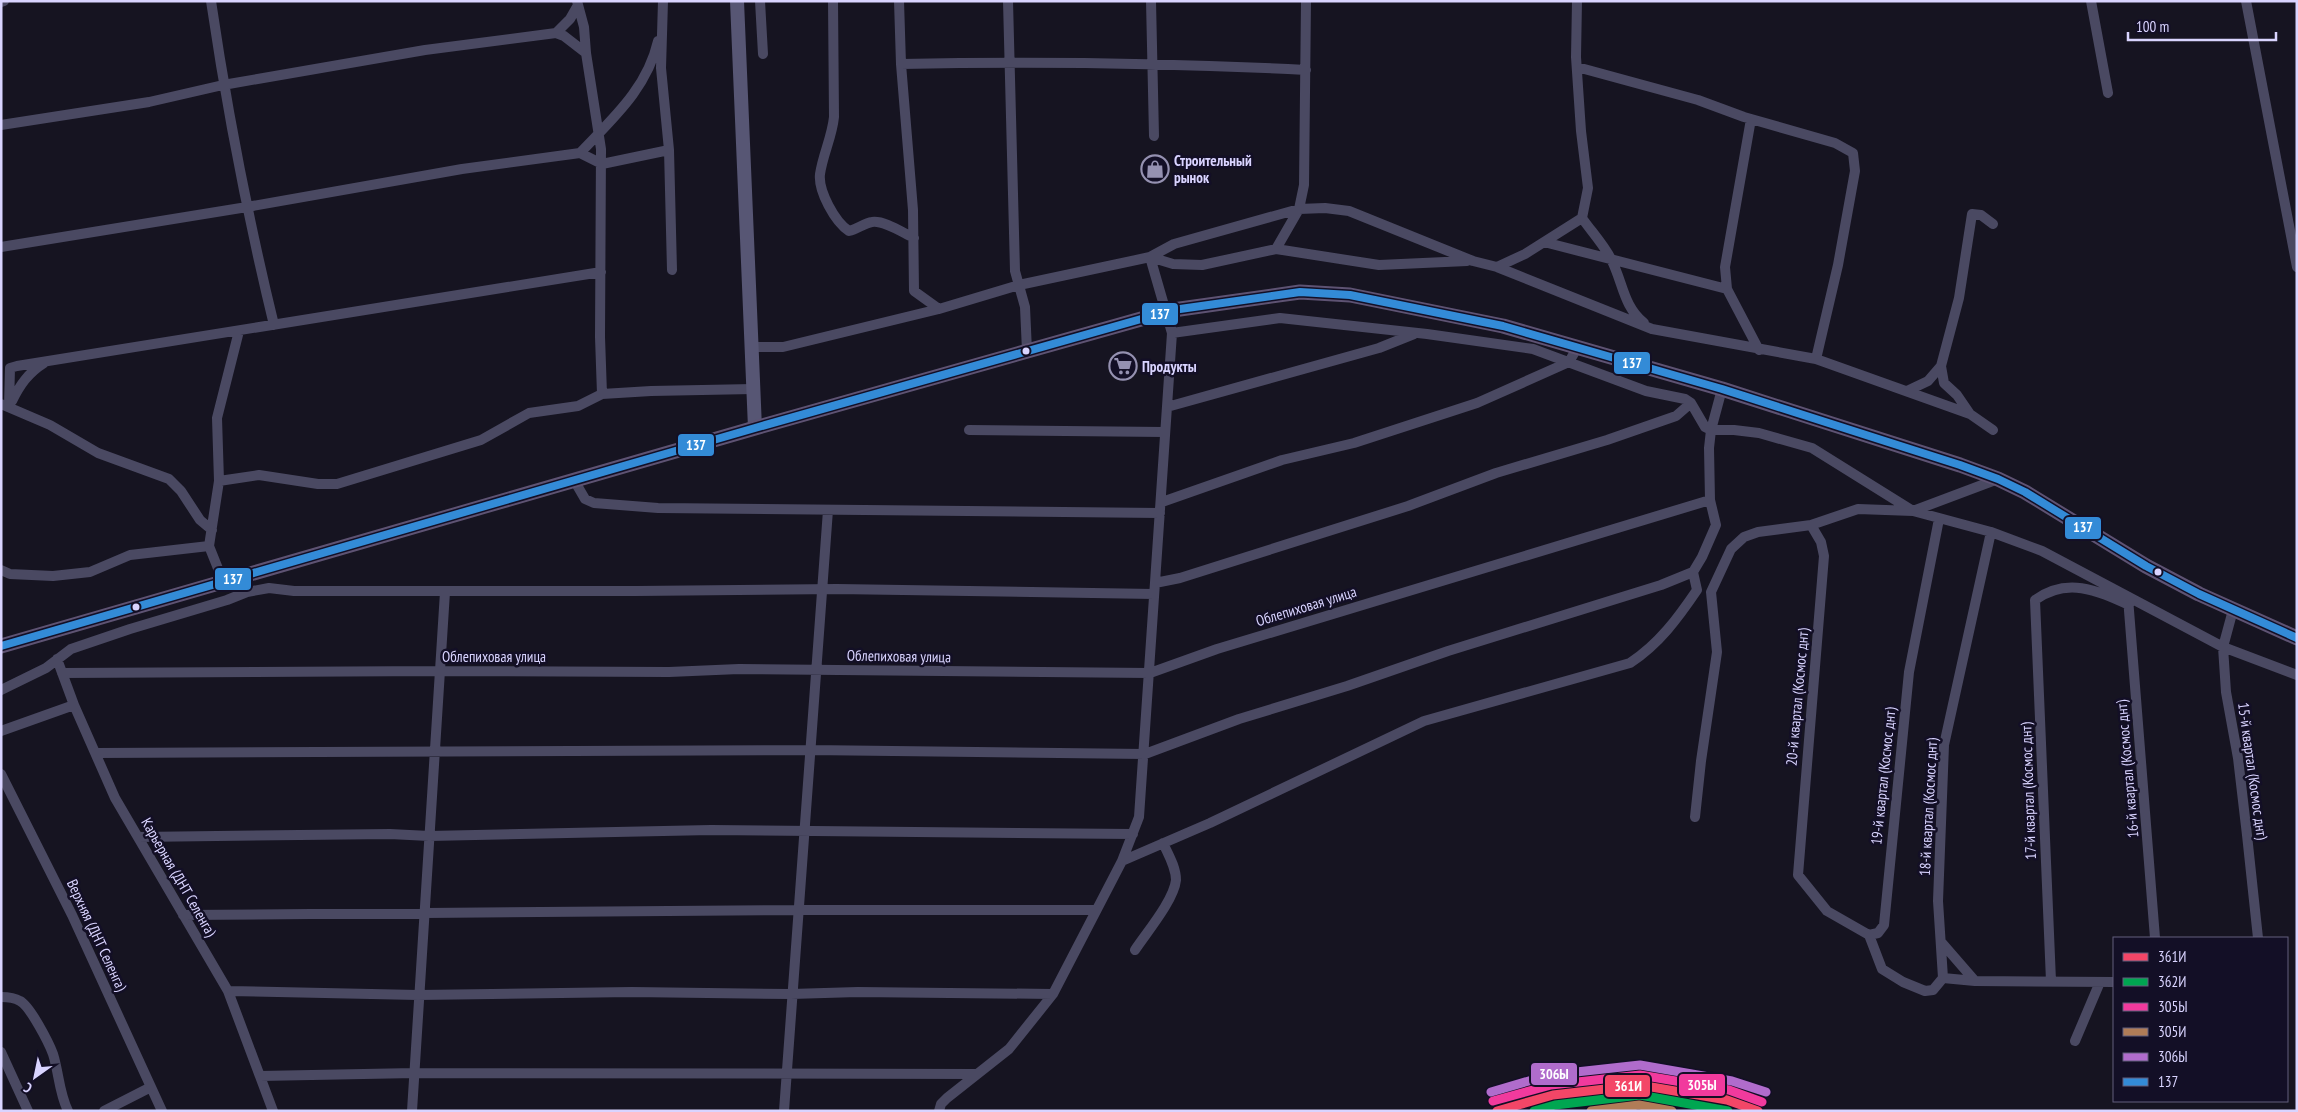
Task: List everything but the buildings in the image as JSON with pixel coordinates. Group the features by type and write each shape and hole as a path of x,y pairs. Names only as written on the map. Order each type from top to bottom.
{"main road":[{"path":"1,646 755,428 1166,312 1300,292 1350,295 1503,326 1722,389 1998,479 2026,492 2175,582 2297,638"}],"street":[{"path":"211,1 223,85 247,207 274,325"},
{"path":"663,1 662,68 670,150 672,270"},
{"path":"738,1 755,428"},
{"path":"760,1 763,54"},
{"path":"834,1 834,117 832,133 820,176 826,198 835,218 849,231 859,229 872,222 883,224 914,238"},
{"path":"899,1 901,64 909,142 914,238 914,291 939,309"},
{"path":"1008,1 1015,271 1025,307 1027,351"},
{"path":"1151,1 1154,136"},
{"path":"1276,249 1299,209 1304,185 1306,1"},
{"path":"1578,1 1577,67 1581,131 1588,188 1582,218 1610,258 1626,302 1635,316 1652,329"},
{"path":"2091,1 2108,93"},
{"path":"2246,1 2297,266"},
{"path":"556,33 570,19 578,3"},
{"path":"578,3 584,27 602,164 600,337 602,394"},
{"path":"580,153 631,99 644,80 655,56 663,21"},
{"path":"1,125 149,102 223,85 425,50 556,33 564,36 586,53"},
{"path":"901,64 1010,62 1230,66 1306,70"},
{"path":"1577,67 1698,100 1751,119 1835,143 1853,153 1855,171 1838,264 1816,358"},
{"path":"1751,119 1725,267 1727,289 1759,350"},
{"path":"1,247 247,207 462,169 580,153 602,164 670,150"},
{"path":"753,346 783,347 939,309 1019,285 1150,257 1174,244 1299,209 1325,208 1349,211 1473,261 1497,267 1652,329 1759,350 1816,358 1970,414 1993,430"},
{"path":"1970,414 1957,395 1944,383 1941,366 1959,298 1972,214 1981,215 1993,224"},
{"path":"1497,267 1525,254 1582,218"},
{"path":"1544,242 1727,289"},
{"path":"1150,257 1173,264 1202,265 1276,249 1379,265 1473,261"},
{"path":"939,1111 941,1104 1009,1049 1054,994 1122,861 1139,817 1145,754 1164,432 1172,333 1150,257"},
{"path":"5,405 10,368 601,272"},
{"path":"1172,333 1280,318 1319,321 1415,334 1435,334 1533,349 1646,391 1679,397 1691,403 1705,427 1711,430 1734,430 1759,434 1812,448 1913,511 1991,532 2042,551 2129,601 2222,647 2297,675"},
{"path":"211,605 220,582 209,546 219,481 217,418 239,331"},
{"path":"1166,407 1379,348 1415,334"},
{"path":"574,480 585,500 594,503 658,508 828,510 1161,507 1282,460 1354,443 1477,403 1570,362 1577,348"},
{"path":"5,405 31,372 47,361"},
{"path":"1907,390 1928,381 1941,366"},
{"path":"219,481 259,475 318,484 337,484 481,440 529,414 578,406 602,394 753,389"},
{"path":"96,753 810,750 1145,754 1239,718 1347,686 1448,651 1651,588 1693,572 1716,526 1710,500 1709,448 1711,430 1722,389"},
{"path":"1,690 46,668 71,650 94,641 247,592 269,588 294,591 445,592 1154,588 1180,578 1408,506 1496,474 1616,437 1676,416 1691,403"},
{"path":"5,405 50,425 98,453 169,479 181,491 200,520 212,530"},
{"path":"969,430 1164,432"},
{"path":"1695,817 1717,652 1711,592 1732,549 1744,537 1758,532 1811,524 1858,509 1913,511 1998,479"},
{"name":"Облепиховая улица","path":"62,673 816,670 1150,673 1245,640 1710,500"},
{"path":"784,1111 791,994 800,910 803,831 828,510"},
{"name":"19-й квартал (Космос днт)","path":"1869,935 1878,933 1884,925 1909,672 1939,519"},
{"name":"20-й квартал (Космос днт)","path":"1811,524 1821,542 1824,556 1798,875 1827,911 1869,935"},
{"name":"18-й квартал (Космос днт)","path":"1943,978 1938,901 1944,745 1991,532"},
{"path":"4,574 53,576 90,572 130,555 209,546"},
{"path":"1693,572 1698,590"},
{"name":"17-й квартал (Космос днт)","path":"2051,981 2035,600 2053,590 2068,586 2129,601"},
{"path":"1698,590 1711,592"},
{"path":"1122,861 1210,823 1424,721 1630,663 1649,651 1663,636 1698,590"},
{"path":"412,1111 423,913 445,592"},
{"name":"16-й квартал (Космос днт)","path":"2129,601 2155,937"},
{"name":"15-й квартал (Космос днт)","path":"2234,610 2222,647 2226,692 2238,758 2258,937"},
{"name":"Карьерная (ДНТ Селенга)","path":"57,659 74,705 116,798 228,991 273,1111"},
{"path":"1,731 74,705"},
{"name":"Верхняя (ДНТ Селенга)","path":"1,774 72,915 162,1111"},
{"path":"138,837 390,834 429,836 702,830 1133,834"},
{"path":"1135,950 1173,891 1176,879 1174,866 1163,843"},
{"path":"183,916 800,910 1096,910"},
{"path":"1869,935 1882,969 1903,982 1925,991 1933,990 1943,978 1975,981 2113,982"},
{"path":"1942,943 1975,981"},
{"path":"2075,1042 2100,982"},
{"path":"228,991 418,995 632,992 1054,994"},
{"path":"1,997 22,1001 32,1015 53,1053 64,1103 68,1111"},
{"path":"1,1052 28,1111"},
{"path":"260,1076 415,1073 977,1074"},
{"path":"104,1111 151,1087"}],"transit line":[{"name":"137","path":"1,646 755,428 1173,310 1300,292 1350,295 1503,326 1722,389 1960,465 1998,479 2025,492 2146,566 2199,594 2297,638"},
{"name":"306Ы","path":"1491,1092 1549,1075 1640,1065 1732,1081 1766,1092"},
{"name":"305Ы","path":"1493,1101 1551,1085 1640,1075 1729,1090 1762,1102"},
{"name":"361И","path":"1497,1111 1553,1095 1640,1085 1727,1100 1758,1111"},
{"name":"362И","path":"1534,1111 1555,1105 1640,1095 1728,1111"},
{"name":"305И","path":"1591,1111 1639,1105 1672,1111"}],"place":[{"name":"Строительный рынок","path":"1155,169"},
{"name":"Продукты","path":"1123,366"}]}
